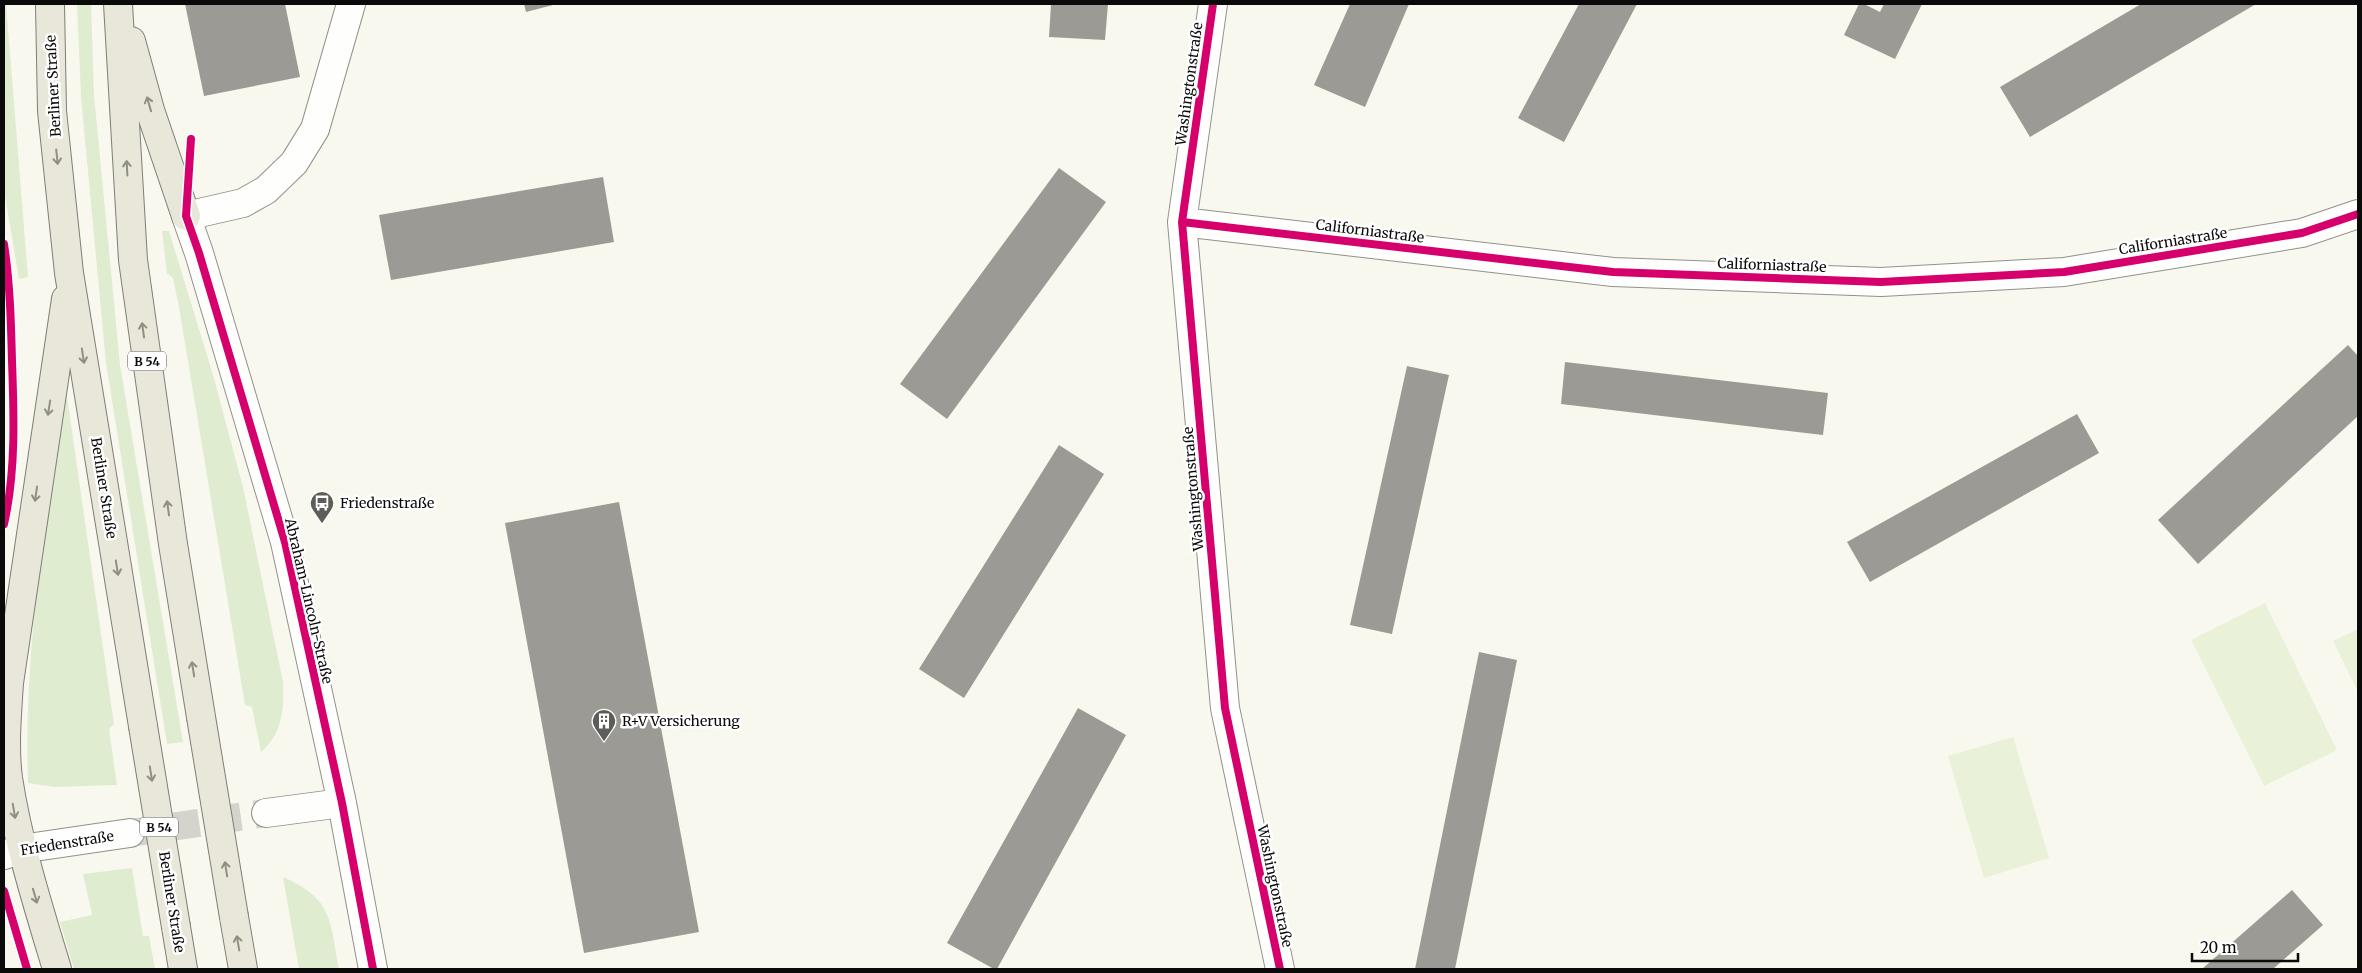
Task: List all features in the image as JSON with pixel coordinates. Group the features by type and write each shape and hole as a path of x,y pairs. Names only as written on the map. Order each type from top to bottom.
{"main road":[{"name":"Berliner Straße","path":"50,4 52,111 69,273 183,969"},
{"path":"119,4 150,110 186,216"},
{"name":"B 54","path":"119,4 133,260 173,544 243,969"},
{"path":"56,969 13,852 6,735 6,682 69,273"}],"street":[{"path":"186,216 243,203 266,190 294,163 314,129 351,4"},
{"name":"Washingtonstraße","path":"1213,4 1182,222 1225,708 1280,969"},
{"name":"Californiastraße","path":"1182,222 1613,272 1881,282 2064,272 2302,233 2358,214"},
{"name":"Abraham-Lincoln-Straße","path":"186,216 199,253 285,542 342,803 373,969"},
{"path":"266,813 342,803"},
{"name":"Friedenstraße","path":"13,852 130,833"}],"green space":[{"path":"4,4 6,4 28,277 19,279 4,190"},
{"path":"77,4 91,4 94,95 120,365 183,742 167,744 106,363 81,97"},
{"path":"162,231 169,231 213,375 243,487 283,682 281,720 274,737 261,752 252,707 245,705 179,307 173,278 167,273"},
{"path":"66,389 114,724 109,729 117,785 54,787 28,783 27,734 33,635 44,536"},
{"path":"2265,603 2337,750 2264,786 2191,640"},
{"path":"2358,629 2358,692 2333,641"},
{"path":"2013,737 2049,858 1984,878 1948,756"},
{"path":"132,868 143,936 149,936 155,969 74,969 60,922 92,915 83,874"},
{"path":"283,877 312,894 320,903 331,924 339,969 299,969"}],"building":[{"path":"185,4 285,4 300,77 204,96"},
{"path":"524,4 557,4 526,12"},
{"path":"1051,4 1108,4 1105,40 1049,37"},
{"path":"1350,4 1409,4 1365,107 1314,85"},
{"path":"1579,4 1637,4 1564,142 1518,118"},
{"path":"1859,4 1864,4 1880,12 1884,4 1922,4 1895,59 1844,35"},
{"path":"2141,4 2256,4 2030,137 2000,87"},
{"path":"1059,168 1106,202 947,419 900,384"},
{"path":"603,177 614,242 391,280 379,215"},
{"path":"2348,345 2358,356 2358,416 2198,564 2158,520"},
{"path":"1565,362 1828,393 1823,435 1561,404"},
{"path":"1407,366 1449,375 1392,634 1350,625"},
{"path":"2077,414 2099,453 1870,582 1847,542"},
{"path":"1059,445 1104,474 964,698 919,669"},
{"name":"R+V Versicherung","path":"619,502 699,932 584,953 505,523"},
{"path":"1479,652 1517,660 1455,969 1415,969"},
{"path":"1078,708 1126,735 997,969 994,969 947,943"},
{"path":"2292,890 2323,925 2273,969 2202,969"}],"tunnel":[{"path":"130,833 266,813"}],"cycle path":[{"path":"1213,4 1182,222 1225,708 1280,969"},
{"path":"191,139 186,216 199,253 285,542 342,803 373,969"},
{"path":"1182,222 1613,272 1881,282 2064,272 2302,233 2358,214"},
{"path":"4,244 10,303 14,423 11,484 4,524"},
{"path":"4,891 27,969"}],"place":[{"name":"Friedenstraße","path":"322,524"},
{"name":"R+V Versicherung","path":"604,742"}]}
